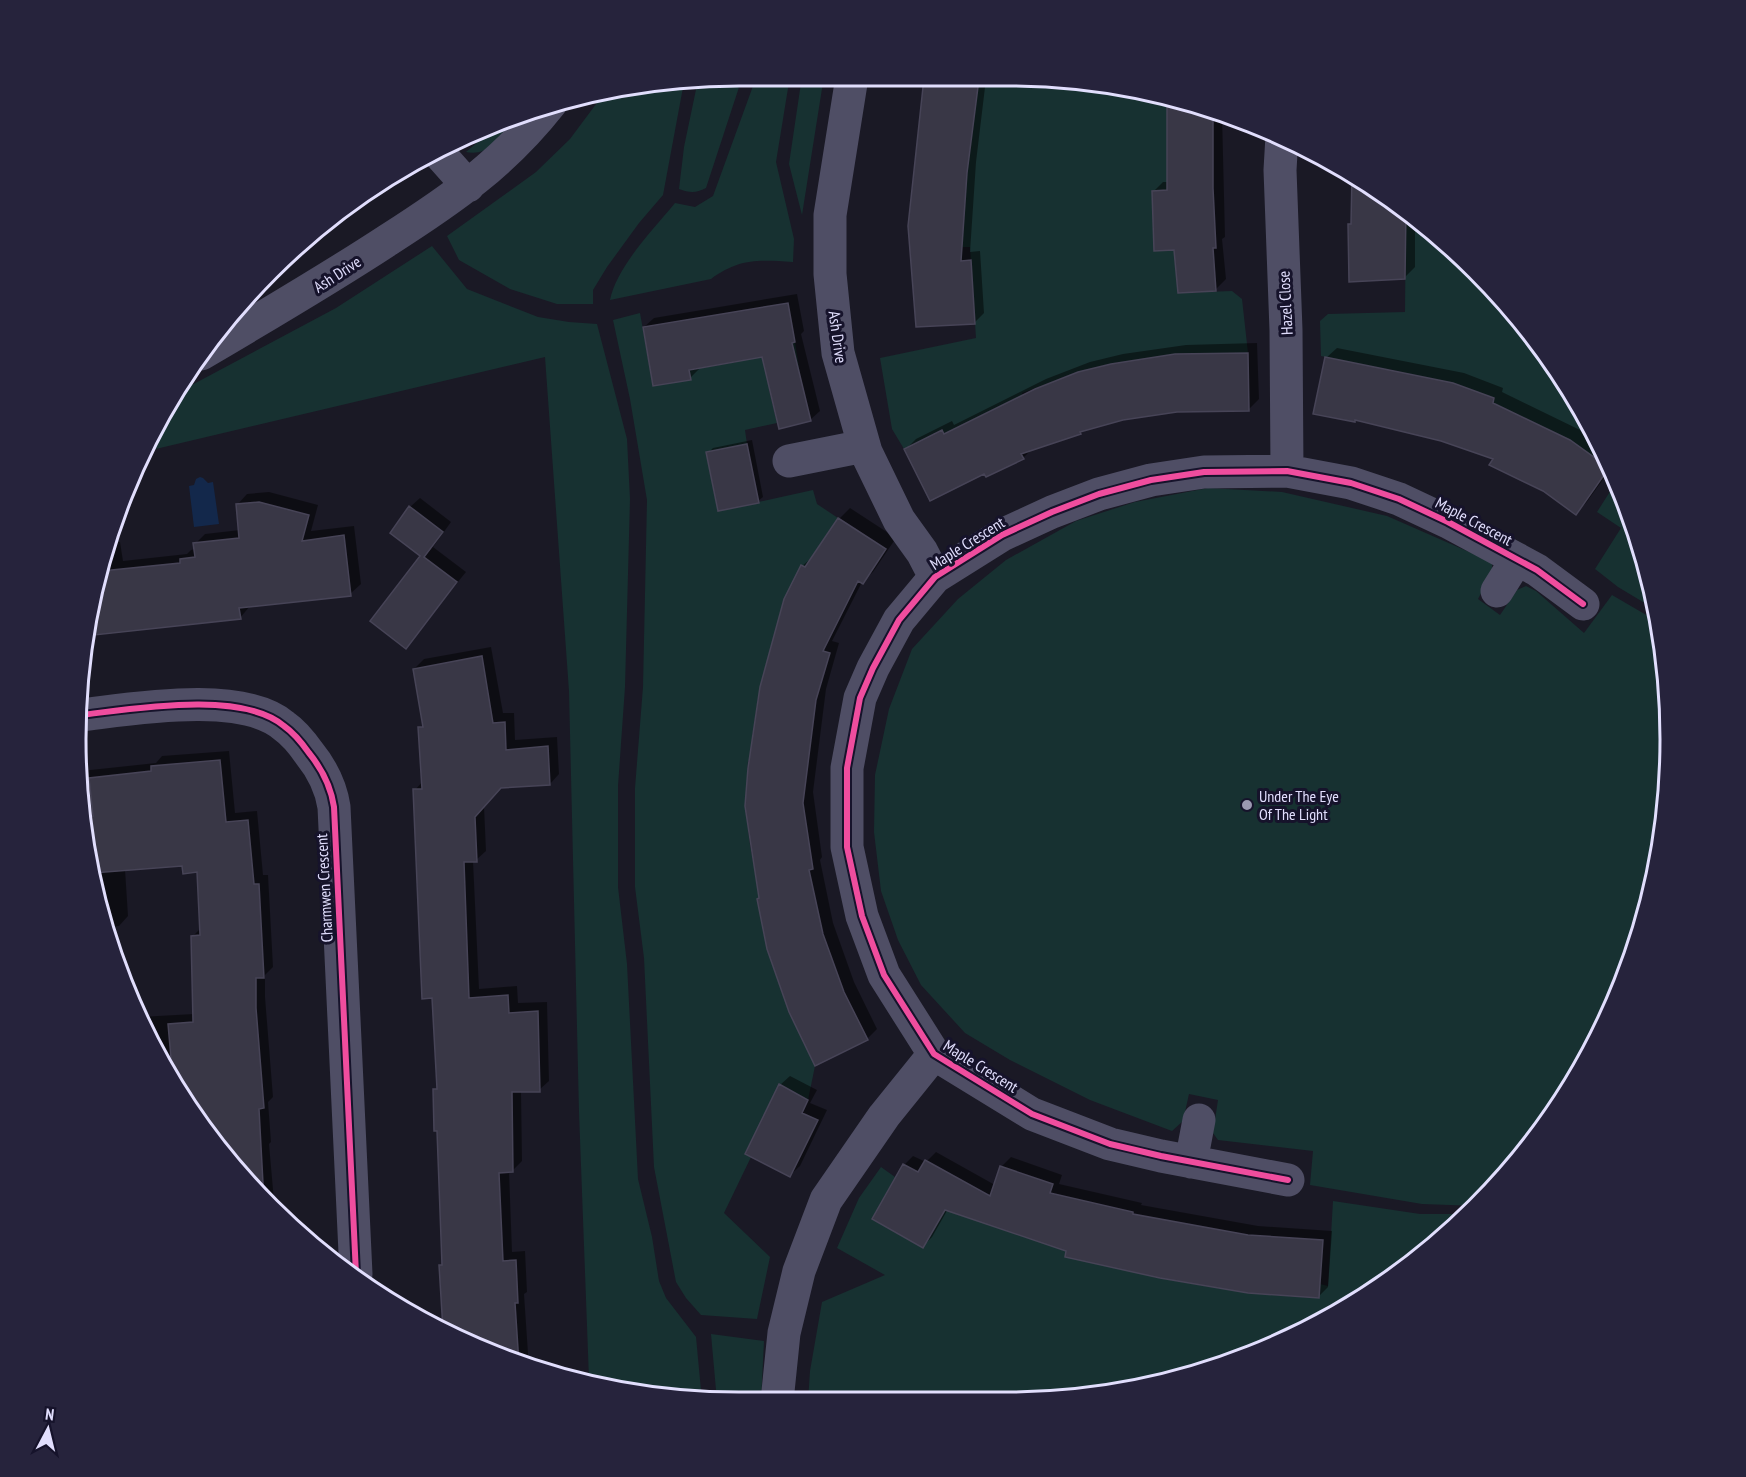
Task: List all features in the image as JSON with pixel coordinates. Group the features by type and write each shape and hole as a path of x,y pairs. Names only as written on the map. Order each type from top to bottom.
{"street":[{"name":"Ash Drive","path":"851,86 830,215 830,274 838,353 864,446 880,484 899,520 922,552 935,577"},
{"name":"Ash Drive","path":"218,344 315,288 432,212 497,163 528,133 541,116"},
{"name":"Hazel Close","path":"1281,146 1280,170 1287,330 1287,471"},
{"path":"442,157 468,186"},
{"path":"789,460 864,446"},
{"name":"Maple Crescent","path":"1288,1180 1110,1144 1032,1114 934,1054 884,975 862,916 848,846 847,768 860,698 873,668 899,620 935,577 1002,535 1099,494 1151,480 1204,472 1287,471 1351,483 1400,499 1537,570 1583,604"},
{"path":"1497,591 1517,559"},
{"name":"Charmwen Crescent","path":"87,715 203,703 248,709 284,725 302,743 330,788 334,807 356,1267"},
{"name":"Maple Crescent","path":"778,1391 784,1334 799,1271 826,1200 884,1116 934,1054"},
{"path":"1191,1162 1199,1120"}],"green space":[{"path":"739,86 706,188 693,192 679,189 684,147 697,87"},
{"path":"753,86 788,86 776,162 794,239 793,262 770,261 740,264 711,279 610,300 620,274 628,261 675,203 695,207 713,196"},
{"path":"801,86 822,86 802,215 789,164"},
{"path":"978,86 1050,87 1093,91 1167,106 1170,190 1152,192 1154,250 1175,250 1178,293 1232,291 1242,299 1248,353 1188,363 1186,353 1145,359 1122,374 1119,362 1079,372 1022,393 1026,405 998,407 960,426 949,446 941,430 904,449 892,429 880,358 976,338 970,247 962,247 968,155"},
{"path":"683,88 663,195 607,267 593,290 593,304 557,304 510,289 459,260 447,236 536,172 570,139 598,101"},
{"path":"509,127 496,142 483,151 466,152 482,138"},
{"path":"1406,221 1469,277 1526,341 1573,412 1598,461 1567,440 1538,425 1507,412 1490,408 1494,398 1429,378 1388,369 1386,375 1366,366 1321,356 1320,321 1328,314 1405,312"},
{"path":"432,246 467,289 538,317 597,324 627,439 630,499 625,687 618,786 618,887 627,964 638,1179 652,1237 659,1281 666,1298 696,1337 701,1390 653,1386 589,1374 579,1112 569,691 545,357 153,450 189,386 336,308"},
{"path":"640,313 653,386 690,380 689,370 736,362 744,352 795,342 801,381 769,389 777,423 745,430 747,444 706,453 718,511 813,490 817,504 838,518 815,552 826,560 820,574 801,565 783,602 798,610 758,698 752,739 758,762 748,761 750,847 765,897 757,899 772,963 786,1002 815,1066 808,1100 779,1085 745,1153 751,1157 724,1213 770,1257 757,1319 701,1315 686,1298 676,1282 654,1167 644,958 635,887 635,788 643,687 647,500 630,399 613,320"},
{"path":"1208,488 1282,492 1387,516 1492,562 1492,572 1478,599 1500,615 1517,590 1526,586 1536,591 1584,633 1612,595 1649,617 1659,696 1659,781 1648,866 1626,948 1611,988 1573,1065 1526,1136 1463,1205 1422,1204 1310,1185 1313,1151 1218,1140 1213,1133 1218,1100 1189,1094 1183,1121 1172,1131 1090,1100 1010,1060 965,1033 921,985 898,940 881,891 874,832 875,775 889,709 912,649 958,599 1006,560 1076,521 1135,502"},
{"path":"1611,490 1626,529 1646,604 1618,587 1595,569 1621,528 1597,512"},
{"path":"881,1167 895,1177 872,1219 923,1248 954,1193 1073,1223 1065,1257 1159,1244 1153,1277 1223,1289 1230,1254 1247,1255 1245,1293 1319,1298 1320,1284 1328,1286 1333,1201 1420,1214 1454,1214 1405,1257 1334,1304 1257,1342 1177,1369 1093,1386 1050,1390 809,1391 822,1302 885,1275 837,1248 859,1198"},
{"path":"711,1334 764,1341 762,1391 716,1390"}],"water":[{"path":"200,477 208,483 213,482 219,524 194,527 189,486 194,485 196,479"}],"building":[{"path":"923,86 978,86 967,173 961,261 971,260 975,324 916,327 908,226"},
{"path":"1167,106 1213,119 1216,248 1213,248 1216,291 1178,293 1174,250 1154,251 1152,191 1167,190"},
{"path":"1352,184 1406,221 1405,279 1349,282 1348,224 1351,224"},
{"path":"788,303 795,342 792,343 811,421 779,429 762,357 689,370 691,380 653,386 643,327"},
{"path":"1248,353 1249,411 1177,412 1123,420 1080,432 1081,434 1021,454 1024,459 986,477 984,474 930,501 904,449 942,430 944,434 1035,389 1078,372 1111,364 1175,354"},
{"path":"1325,357 1453,383 1494,398 1493,403 1570,440 1597,460 1604,475 1576,515 1543,491 1489,465 1493,459 1441,441 1355,420 1355,422 1313,414"},
{"path":"747,444 759,503 718,511 706,452"},
{"path":"259,502 309,515 302,541 344,535 351,596 239,608 241,619 94,635 108,570 180,563 180,559 195,557 193,543 239,538 236,504"},
{"path":"409,506 443,532 424,557 457,582 406,649 370,621 420,556 390,533"},
{"path":"838,518 886,549 863,584 858,581 823,651 830,653 816,700 803,803 813,869 809,870 823,934 844,992 868,1040 815,1066 789,1012 767,949 757,899 759,898 745,806 760,687 784,599 801,565 805,567"},
{"path":"482,656 493,723 505,722 506,750 548,746 550,785 501,788 475,817 477,862 464,862 469,998 508,995 509,1013 538,1011 540,1092 512,1092 513,1172 499,1173 503,1261 516,1260 518,1303 515,1303 518,1353 442,1320 439,1265 442,1265 437,1131 434,1131 433,1089 437,1089 432,998 422,999 413,789 422,789 418,727 423,727 413,669"},
{"path":"220,760 226,822 248,820 254,884 259,884 264,978 256,978 256,1008 264,1108 259,1109 263,1185 220,1136 171,1062 168,1024 193,1022 191,936 200,935 197,872 183,874 182,866 100,872 91,824 90,816 93,816 89,778 151,771 151,766"},
{"path":"779,1084 808,1100 802,1113 818,1120 790,1177 745,1154"},
{"path":"925,1160 990,1196 1000,1166 1053,1184 1050,1193 1133,1212 1133,1214 1248,1235 1323,1240 1319,1298 1248,1293 1160,1278 1065,1257 1066,1251 945,1210 923,1248 872,1219 903,1164 918,1172"}],"cycle path":[{"path":"1288,1180 1110,1144 1032,1114 934,1054 884,975 862,916 847,847 847,768 860,698 873,668 899,620 935,577 1002,535 1099,494 1151,480 1204,472 1287,471 1351,483 1399,499 1448,522 1537,570 1583,604"},
{"path":"87,714 157,706 215,705 242,708 265,715 288,729 304,746 325,778 334,807 356,1267"}],"place":[{"name":"Under The Eye Of The Light","path":"1247,805"}]}
